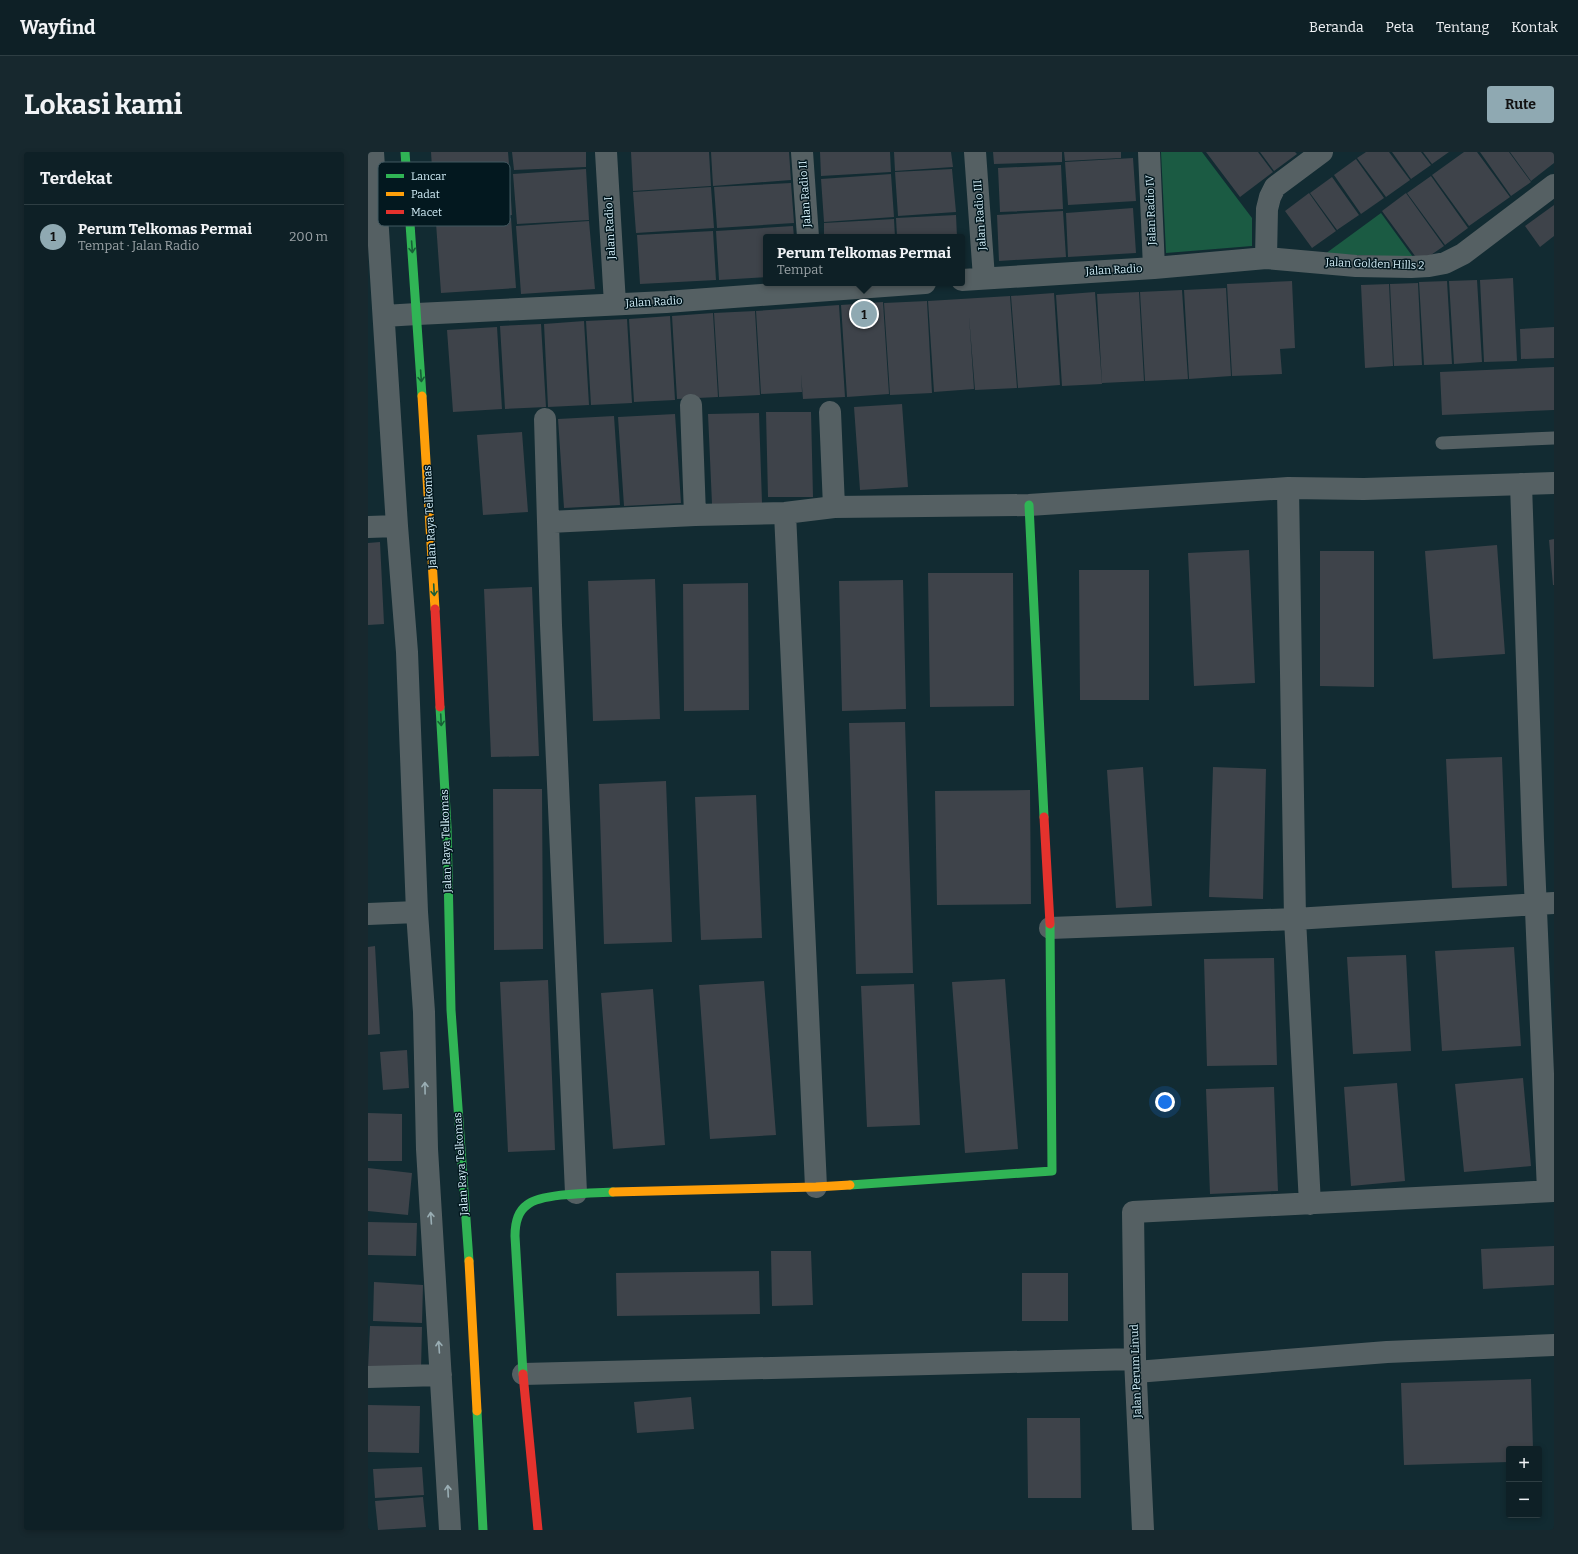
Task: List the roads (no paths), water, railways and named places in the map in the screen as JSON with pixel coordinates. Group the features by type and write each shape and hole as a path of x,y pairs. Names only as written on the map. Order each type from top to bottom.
{"street":[{"path":"373,152 397,526 407,652 417,912 424,1012 427,1149 441,1375 445,1529"},
{"name":"Jalan Raya Telkomas","path":"405,152 406,162"},
{"name":"Jalan Radio I","path":"606,152 615,304"},
{"name":"Jalan Radio II","path":"802,152 808,234"},
{"name":"Jalan Radio III","path":"975,152 984,278"},
{"name":"Jalan Radio IV","path":"1149,152 1154,268"},
{"path":"1266,258 1267,209 1270,197 1275,187 1322,152"},
{"name":"Jalan Golden Hills 2","path":"1266,258 1356,266 1411,267 1445,263 1463,254 1554,185"},
{"name":"Jalan Raya Telkomas","path":"410,226 447,827 451,1010 473,1323 483,1530"},
{"name":"Jalan Radio","path":"965,280 1154,268 1266,258"},
{"name":"Jalan Radio","path":"384,316 615,304 811,287 840,286"},
{"path":"691,405 695,515"},
{"path":"830,412 834,507"},
{"path":"545,419 551,625 576,1193"},
{"path":"549,522 695,515 785,513 834,507 1029,505 1288,488 1364,488 1554,483"},
{"path":"1288,488 1295,919 1310,1204 1551,1191 1545,904 1521,484"},
{"path":"538,1530 523,1374 515,1225 519,1215 526,1205 535,1200 576,1193 816,1187 1052,1171 1050,928 1029,505"},
{"path":"785,513 816,1187"},
{"path":"368,527 397,526"},
{"path":"407,652 437,651"},
{"path":"1050,928 1295,919 1545,904"},
{"path":"368,914 417,912"},
{"path":"424,1012 451,1010"},
{"name":"Jalan Perum Linud","path":"1143,1530 1136,1365 1133,1212 1310,1204"},
{"path":"523,1374 1136,1365 1554,1345"},
{"path":"368,1377 441,1375"}],"lane":[{"path":"1442,442 1554,438"}],"place":[{"name":"Perum Telkomas Permai","path":"864,314"}]}
